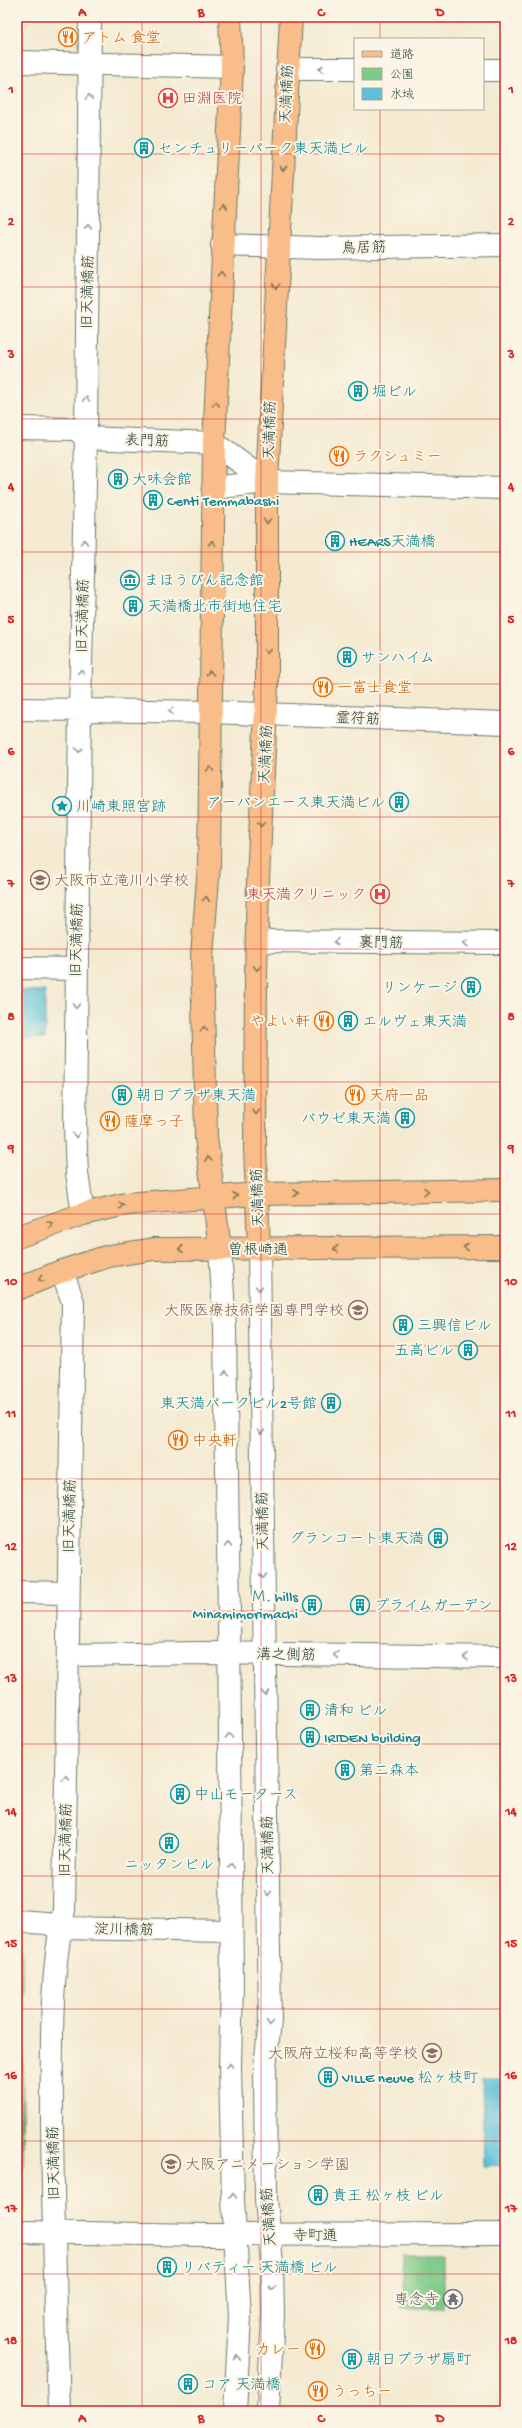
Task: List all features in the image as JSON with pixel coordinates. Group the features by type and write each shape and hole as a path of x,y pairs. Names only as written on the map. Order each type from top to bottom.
{"main road":[{"path":"220,1249 212,1198 206,1137 202,956 209,865 214,443 222,245 232,67 230,17"},
{"path":"232,67 244,17"},
{"name":"天満橋筋","path":"259,1249 255,1147 257,941 258,880 267,715 267,482 288,69 289,22"},
{"path":"17,1237 83,1214 126,1204 257,1194 505,1190"},
{"name":"曽根崎通","path":"17,1289 62,1271 109,1256 154,1249 505,1247"}],"street":[{"name":"旧天満橋筋","path":"83,1214 77,1173 75,1126 80,711 86,438 90,17"},
{"path":"17,62 232,67"},
{"path":"288,69 354,69"},
{"path":"484,70 505,70"},
{"name":"鳥居筋","path":"222,245 319,248 505,245"},
{"name":"表門筋","path":"17,428 76,429 86,438 214,443"},
{"path":"214,443 267,482"},
{"path":"213,488 267,482 505,488"},
{"name":"霊符筋","path":"17,709 210,712 505,722"},
{"name":"裏門筋","path":"257,941 505,944"},
{"path":"17,968 76,969"},
{"path":"220,1249 225,1328 229,1654 231,1932 230,2066 240,2317 235,2411"},
{"name":"天満橋筋","path":"259,1249 270,2021 265,2067 266,2191 273,2315 268,2411"},
{"name":"旧天満橋筋","path":"59,2411 53,2233 51,2041 60,1928 64,1910 72,1302 62,1271"},
{"path":"17,1592 68,1593"},
{"name":"溝之側筋","path":"68,1655 264,1654 505,1657"},
{"name":"淀川橋筋","path":"17,1922 46,1923 60,1928 231,1932"},
{"name":"寺町通","path":"17,2232 236,2235 505,2234"}],"green space":[{"path":"17,1945 22,1945 24,2212 17,2218"},
{"path":"402,2256 444,2256 444,2308 402,2308"}],"water":[{"path":"17,990 45,991 45,1038 17,1038"},
{"path":"482,2079 505,2079 505,2165 484,2166"}],"place":[{"name":"アトム 食堂","path":"68,37"},
{"name":"田淵医院","path":"168,98"},
{"name":"センチュリーパーク東天満ビル","path":"144,148"},
{"name":"堀ビル","path":"358,391"},
{"name":"ラクシュミー","path":"339,456"},
{"name":"大味会館","path":"118,479"},
{"name":"Centi Temmabashi","path":"153,500"},
{"name":"HEARS天満橋","path":"335,541"},
{"name":"まほうびん記念館","path":"130,580"},
{"name":"天満橋北市街地住宅","path":"133,606"},
{"name":"サンハイム","path":"347,657"},
{"name":"一富士食堂","path":"323,687"},
{"name":"アーバンエース東天満ビル","path":"399,802"},
{"name":"川崎東照宮跡","path":"62,806"},
{"name":"大阪市立滝川小学校","path":"40,880"},
{"name":"東天満クリニック","path":"380,894"},
{"name":"リンケージ","path":"471,987"},
{"name":"やよい軒","path":"324,1021"},
{"name":"エルヴェ東天満","path":"348,1021"},
{"name":"朝日プラザ東天満","path":"122,1095"},
{"name":"天府一品","path":"355,1095"},
{"name":"パウゼ東天満","path":"405,1118"},
{"name":"薩摩っ子","path":"110,1121"},
{"name":"大阪医療技術学園専門学校","path":"358,1310"},
{"name":"三興信ビル","path":"403,1325"},
{"name":"五高ビル","path":"468,1350"},
{"name":"東天満パークビル2号館","path":"331,1403"},
{"name":"中央軒","path":"178,1440"},
{"name":"グランコート東天満","path":"438,1538"},
{"name":"Ｍ. hills Minamimorimachi","path":"312,1605"},
{"name":"プライムガーデン","path":"360,1605"},
{"name":"清和 ビル","path":"310,1710"},
{"name":"IRIDEN building","path":"310,1737"},
{"name":"第二森本","path":"345,1770"},
{"name":"中山モータース","path":"180,1794"},
{"name":"ニッタンビル","path":"169,1843"},
{"name":"大阪府立桜和高等学校","path":"432,2053"},
{"name":"VILLE neuve 松ヶ枝町","path":"328,2077"},
{"name":"大阪アニメーション学園","path":"171,2164"},
{"name":"貴王 松ヶ枝 ビル","path":"318,2195"},
{"name":"リバティー 天満橋 ビル","path":"167,2267"},
{"name":"専念寺","path":"453,2299"},
{"name":"カレー","path":"315,2349"},
{"name":"朝日プラザ扇町","path":"352,2359"},
{"name":"コア 天満橋","path":"188,2384"},
{"name":"うっちー","path":"318,2391"}]}
